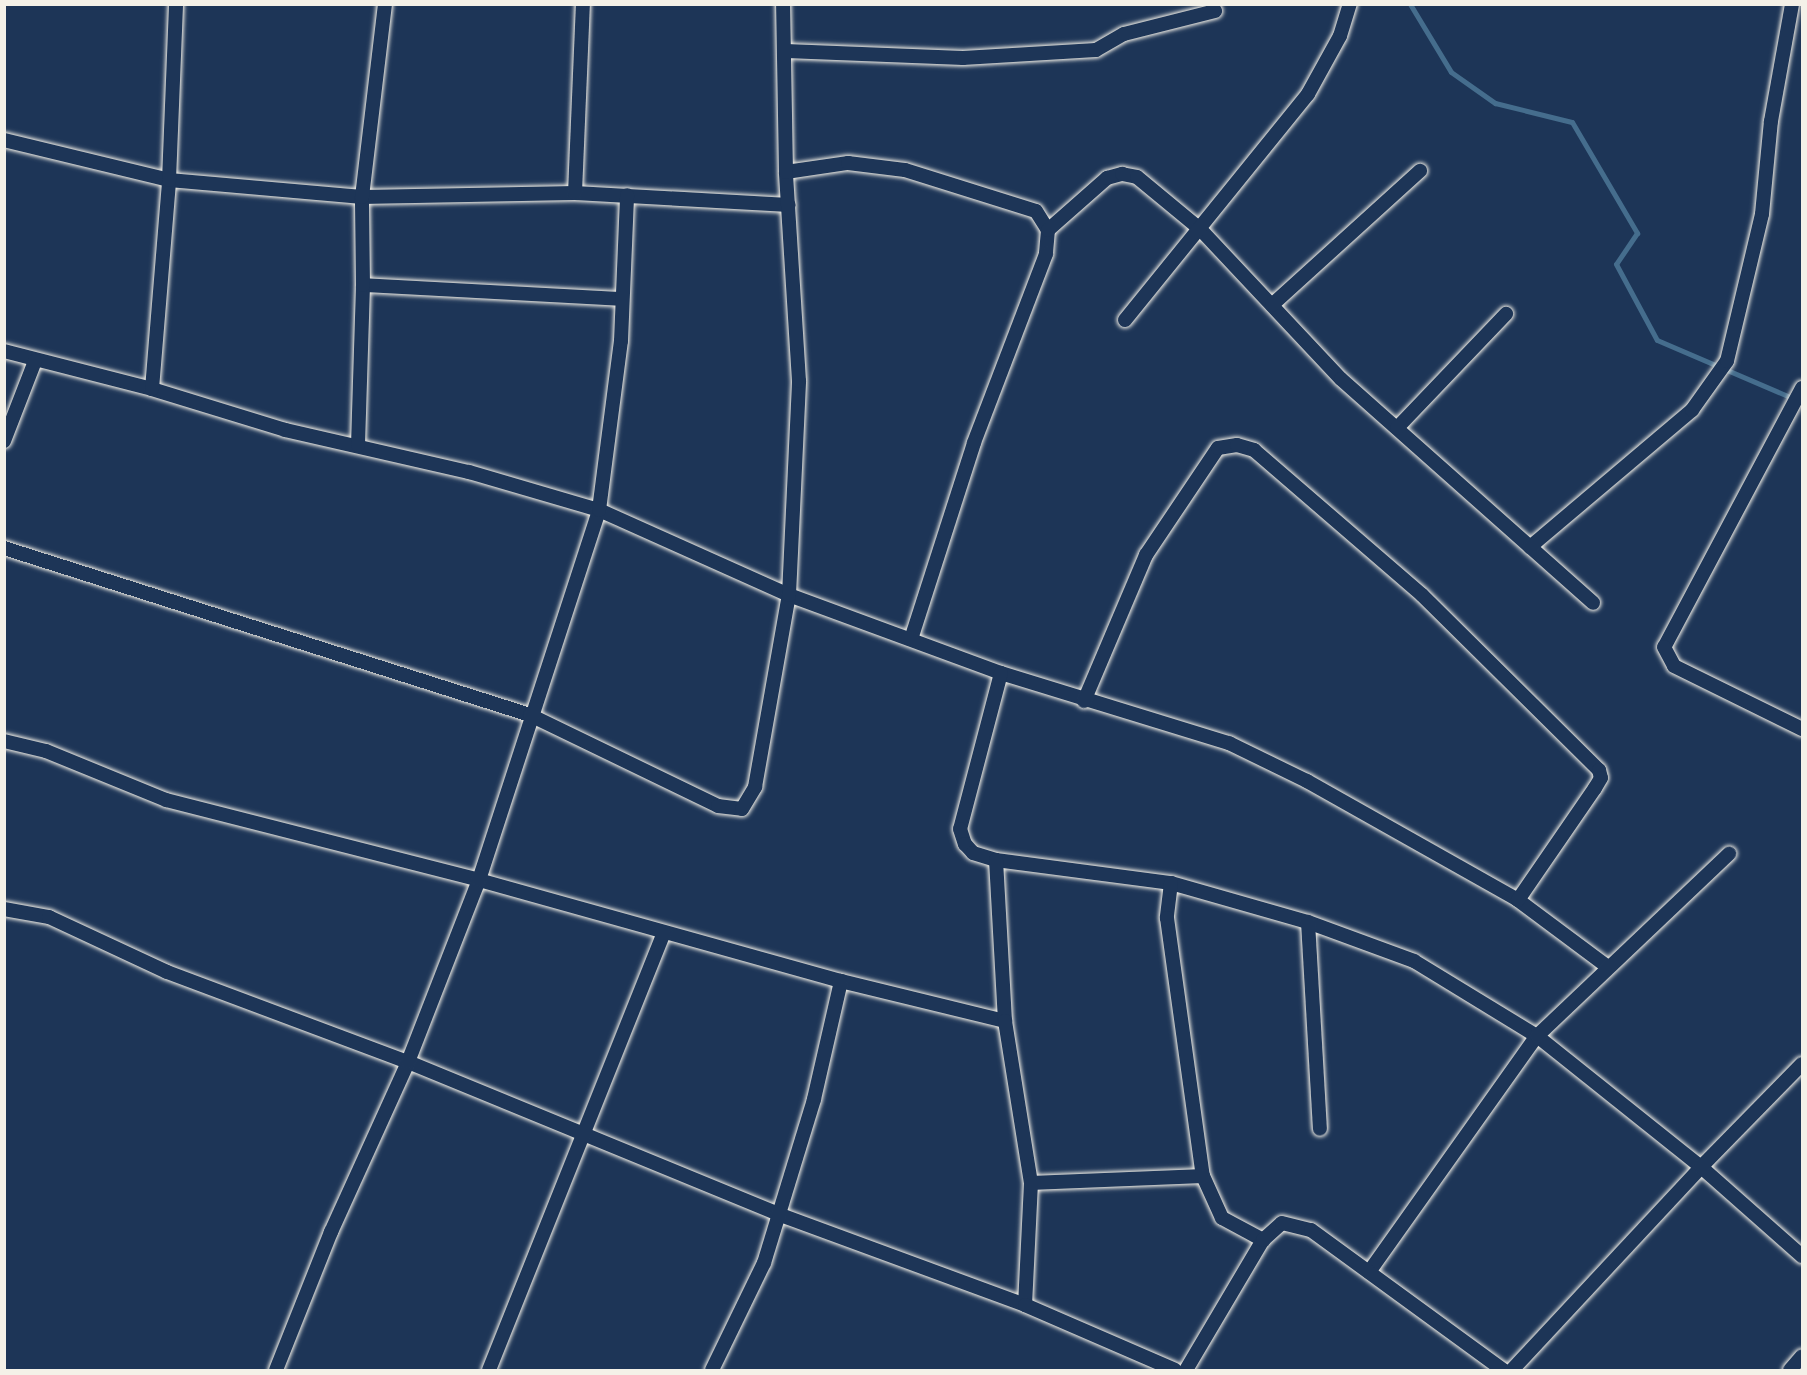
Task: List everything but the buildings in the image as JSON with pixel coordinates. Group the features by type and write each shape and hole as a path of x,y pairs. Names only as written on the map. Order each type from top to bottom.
{"street":[{"path":"152,389 169,180 176,4"},
{"path":"358,445 363,285 362,197 385,4"},
{"path":"575,193 584,4"},
{"path":"4,548 530,715 718,806 742,809 755,787 789,595 799,381 786,172 786,51 783,4"},
{"path":"1125,320 1201,230 1308,94 1340,36 1350,4"},
{"path":"1530,547 1692,410 1727,361 1761,214 1771,122 1792,4"},
{"path":"786,51 963,58 1096,50 1124,34 1215,11"},
{"path":"4,140 169,180 362,197 575,193 789,205"},
{"path":"786,172 848,163 905,170 1036,212 1048,230 1046,254 974,443 911,639"},
{"path":"1272,305 1420,171"},
{"path":"1048,230 1107,178 1122,174 1137,177 1201,230 1341,379 1593,603"},
{"path":"276,1371 331,1232 408,1062 479,880 530,715 599,510 621,341 627,195"},
{"path":"363,285 622,299"},
{"path":"1396,428 1506,314"},
{"path":"4,351 35,361 152,389 285,430 358,445 599,510 789,595 1084,701 1229,743 1326,792 1518,900 1608,967"},
{"path":"4,441 35,361"},
{"path":"1803,388 1664,647 1674,666 1803,729"},
{"path":"1084,701 1146,555 1218,448 1237,445 1254,450 1422,595 1599,770 1601,778 1595,788 1518,900"},
{"path":"1001,673 960,829 965,844 973,853 996,860 1171,883 1308,922 1414,961 1537,1036 1701,1167 1803,1256"},
{"path":"4,741 46,751 166,801 479,880 841,981 1005,1021"},
{"path":"1370,1272 1537,1036 1729,854"},
{"path":"996,860 1005,1021 1031,1183 1025,1305"},
{"path":"1171,883 1167,918 1203,1176 1222,1218 1263,1240"},
{"path":"4,909 49,917 167,972 408,1062 778,1214 1025,1305 1175,1371"},
{"path":"1308,922 1320,1129"},
{"path":"489,1371 664,933"},
{"path":"712,1371 764,1263 814,1099 841,981"},
{"path":"1512,1371 1701,1167 1803,1064"},
{"path":"1031,1183 1203,1176"},
{"path":"1186,1371 1263,1240 1282,1223 1294,1223 1311,1230 1503,1371"},
{"path":"1790,1371 1803,1356"}],"waterway":[{"path":"1410,4 1451,72 1495,103 1572,122 1637,233 1616,264 1657,340 1802,402"}]}
